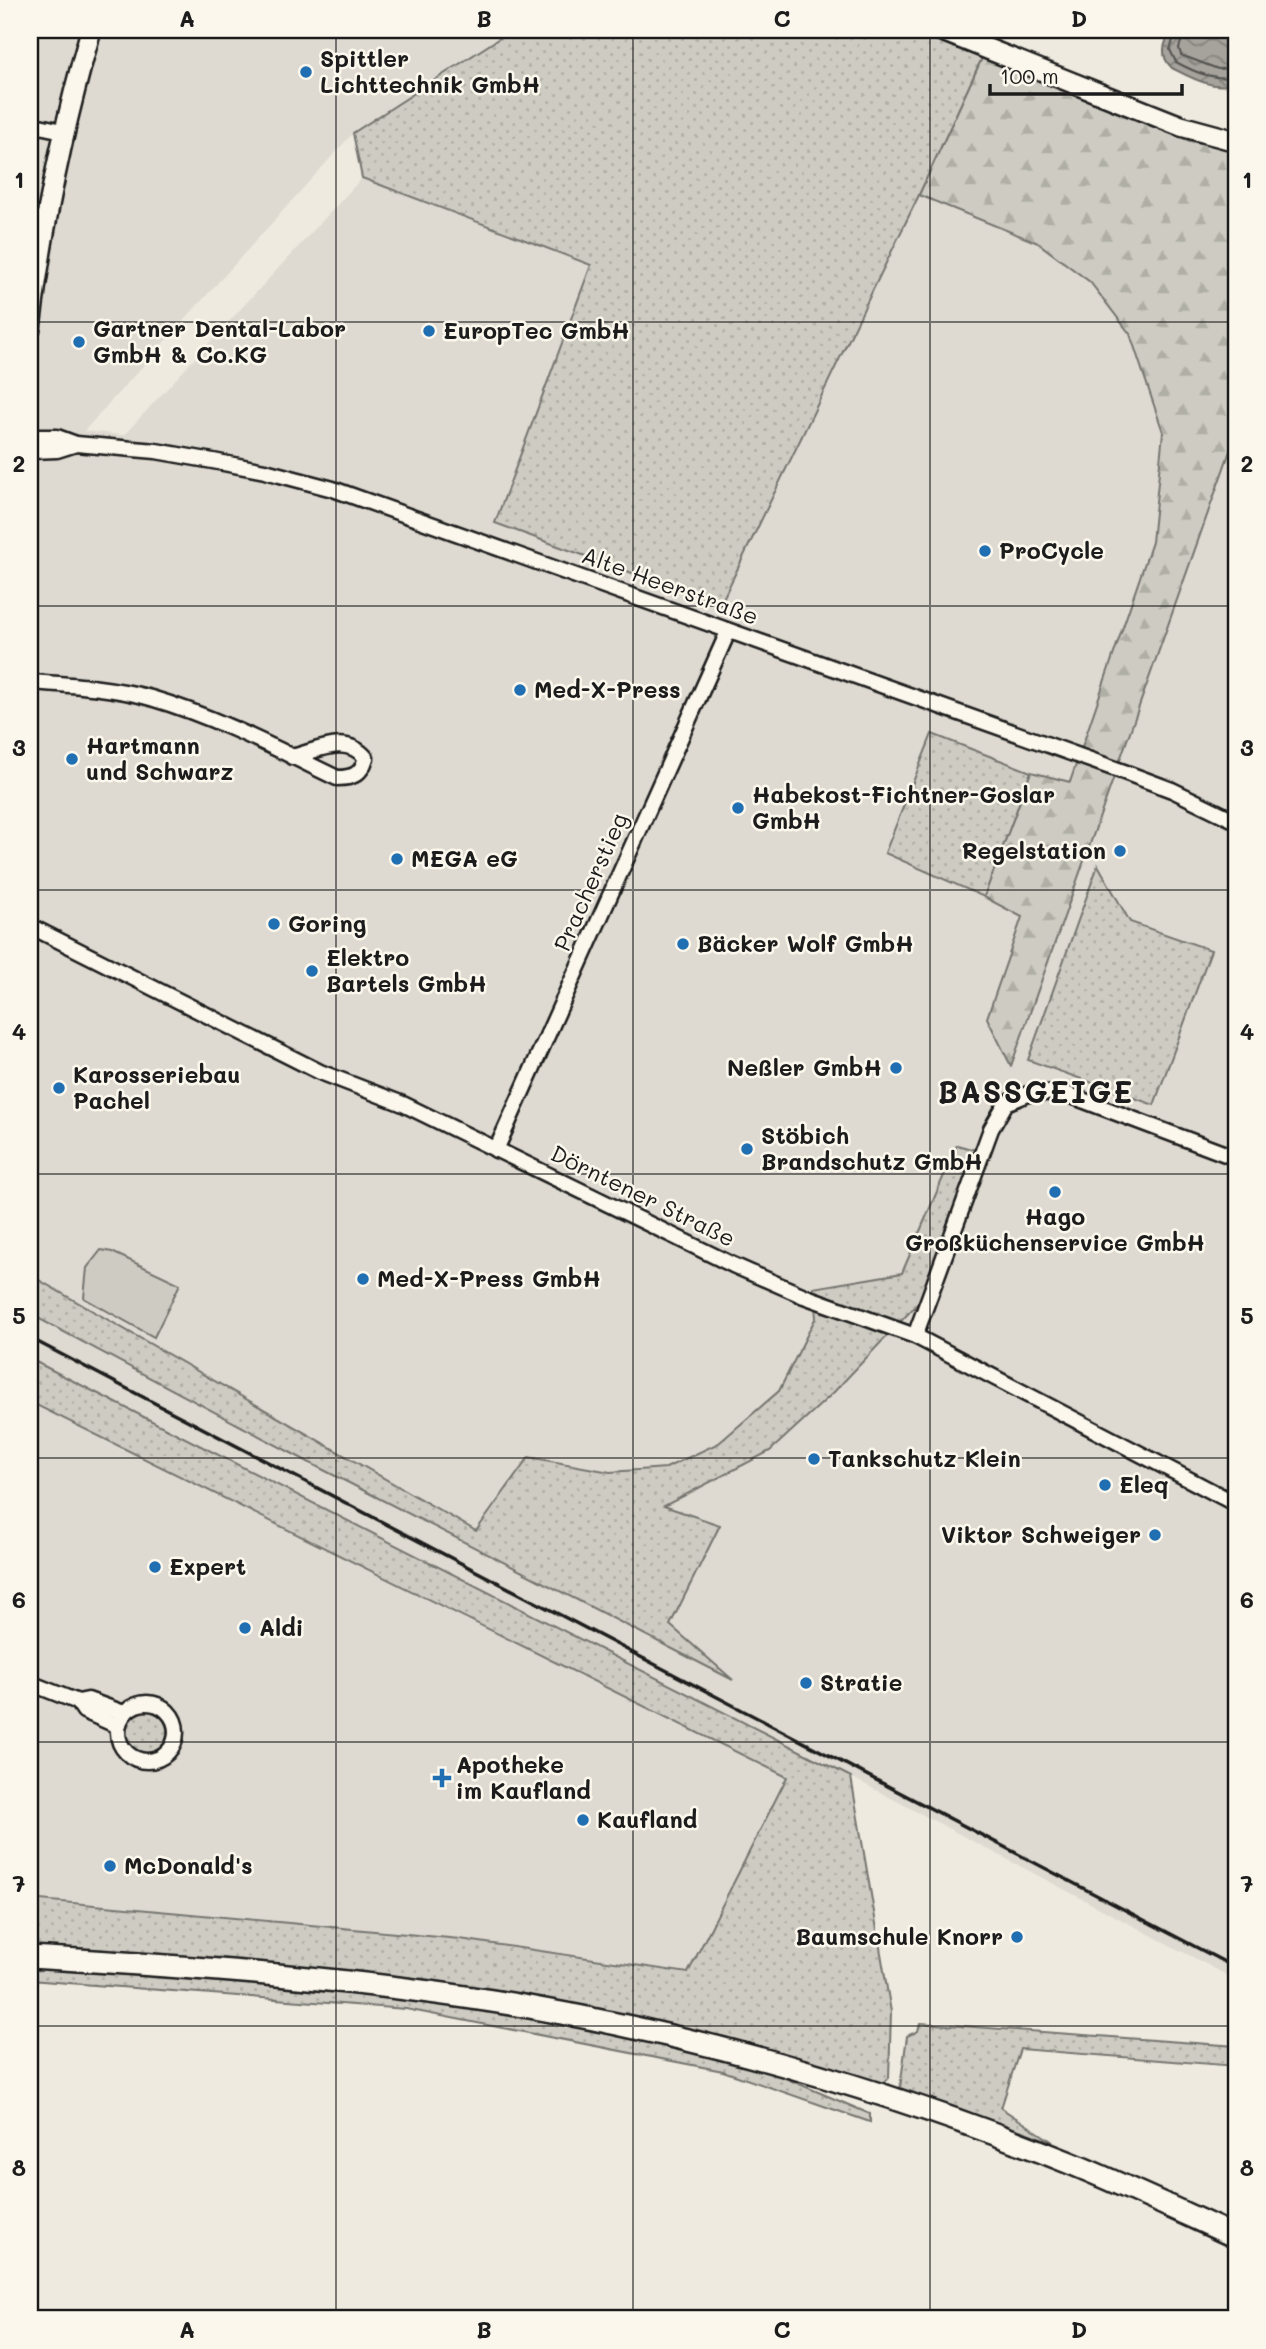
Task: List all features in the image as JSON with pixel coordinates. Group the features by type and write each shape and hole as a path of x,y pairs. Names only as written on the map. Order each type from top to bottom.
{"main road":[{"path":"30,1957 248,1973 442,1993 532,2007 671,2037 815,2074 988,2132 1093,2173 1236,2237"}],"street":[{"path":"30,328 39,256 63,131 91,30"},
{"path":"940,30 1181,126 1236,141"},
{"path":"30,124 63,131"},
{"name":"Alte Heerstraße","path":"30,437 150,450 265,471 333,489 1135,776 1213,808 1236,821"},
{"name":"Alte Heerstraße","path":"30,451 57,450 76,444"},
{"name":"Pracherstieg","path":"496,1150 728,632"},
{"path":"30,682 97,687 150,698 213,719 292,757"},
{"name":"Dörntener Straße","path":"30,926 320,1072 390,1098 733,1265 804,1296 915,1336 1236,1504"},
{"path":"915,1336 991,1129 1006,1103 1028,1094 1061,1092 1236,1157"},
{"path":"30,1683 78,1702 83,1711 121,1720"}],"shaded area":[{"path":"30,30 512,30 353,133 84,431 124,435 362,178 592,265 495,523 720,605 919,195 1038,243 1090,282 1130,334 1163,432 1152,542 1070,782 984,897 1023,917 987,1018 1011,1065 1236,434 1236,1980 851,1777 30,1359 30,1314 312,1464 729,1678 670,1625 720,1525 663,1506 770,1451 833,1393 921,1300 975,1150 957,1146 902,1273 813,1288 816,1317 779,1391 719,1443 666,1468 610,1472 529,1457 476,1531 30,1275"},
{"path":"30,1402 787,1777 688,1973 460,1939 30,1899"}],"green space":[{"path":"512,30 917,30 983,56 919,195 720,605 495,523 591,265 362,178 353,133"},
{"path":"983,56 1190,141 1236,150 1236,434 1011,1066 987,1018 1022,917 984,897 1031,772 1070,782 1152,542 1163,432 1130,334 1090,282 1038,243 919,195"},
{"path":"932,734 1031,772 984,897 885,853"},
{"path":"1098,865 1130,922 1211,950 1154,1105 1028,1060"},
{"path":"957,1145 975,1150 921,1300 833,1393 770,1451 664,1506 720,1525 670,1625 733,1680 312,1464 30,1314 30,1275 476,1531 529,1457 610,1472 666,1468 719,1443 779,1391 816,1317 813,1288 902,1273"},
{"path":"101,1250 112,1252 180,1284 154,1337 84,1298 87,1268"},
{"path":"30,1359 851,1777 891,2012 889,2078 879,2085 673,2028 30,1949 30,1899 460,1939 688,1973 787,1777 30,1402"},
{"path":"146,1711 161,1717 167,1732 161,1747 146,1753 131,1747 125,1732 131,1717"},
{"path":"30,1965 442,2000 615,2032 764,2069 870,2114 870,2122 723,2071 406,2009 30,1980"},
{"path":"920,2023 1236,2046 1236,2066 1020,2049 1001,2108 1053,2142 900,2088 907,2036 918,2031"}],"water":[{"path":"1171,30 1236,30 1236,81 1229,85 1212,85 1172,68 1164,54"}],"railway":[{"path":"30,1338 1236,1968"}],"place":[{"name":"Spittler Lichttechnik GmbH","path":"306,72"},
{"name":"EuropTec GmbH","path":"429,331"},
{"name":"Gartner Dental-Labor GmbH & Co.KG","path":"79,342"},
{"name":"ProCycle","path":"985,551"},
{"name":"Med-X-Press","path":"520,690"},
{"name":"Hartmann und Schwarz","path":"72,759"},
{"name":"Habekost-Fichtner-Goslar GmbH","path":"738,808"},
{"name":"Regelstation","path":"1120,851"},
{"name":"MEGA eG","path":"397,859"},
{"name":"Goring","path":"274,924"},
{"name":"Bäcker Wolf GmbH","path":"683,944"},
{"name":"Elektro Bartels GmbH","path":"312,971"},
{"name":"Neßler GmbH","path":"896,1068"},
{"name":"Karosseriebau Pachel","path":"59,1088"},
{"name":"Stöbich Brandschutz GmbH","path":"747,1149"},
{"name":"Hago Großküchenservice GmbH","path":"1055,1192"},
{"name":"Med-X-Press GmbH","path":"363,1279"},
{"name":"Tankschutz Klein","path":"814,1459"},
{"name":"Eleq","path":"1105,1485"},
{"name":"Viktor Schweiger","path":"1155,1535"},
{"name":"Expert","path":"155,1567"},
{"name":"Aldi","path":"245,1628"},
{"name":"Stratie","path":"806,1683"},
{"name":"Apotheke im Kaufland","path":"442,1778"},
{"name":"Kaufland","path":"583,1820"},
{"name":"McDonald's","path":"110,1866"},
{"name":"Baumschule Knorr","path":"1017,1937"}],"district":[{"name":"BASSGEIGE","path":"1036,1093"}]}
